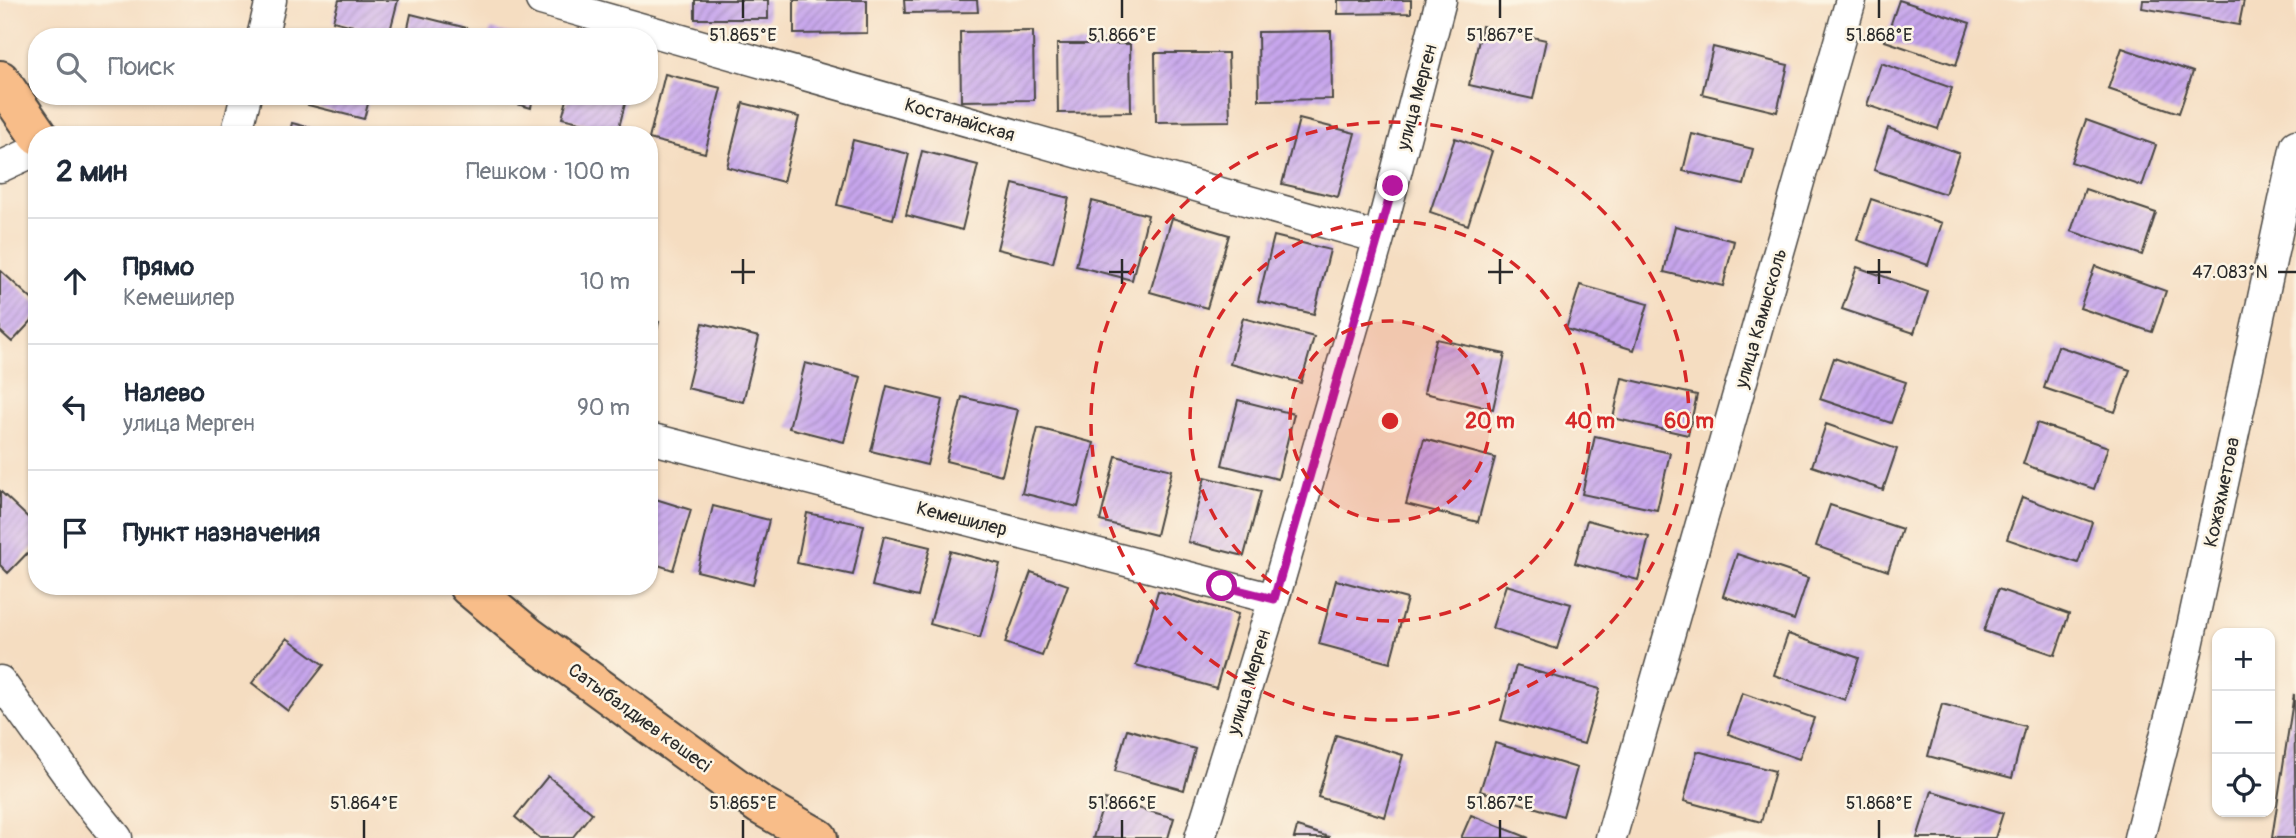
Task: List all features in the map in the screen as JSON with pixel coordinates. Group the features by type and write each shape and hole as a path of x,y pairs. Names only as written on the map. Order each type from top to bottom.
{"main road":[{"path":"0,79 32,126"},
{"name":"Сатыбалдиев көшесі","path":"479,595 528,636 760,805 818,838"}],"street":[{"path":"264,28 271,0"},
{"name":"Костанайская","path":"541,0 639,28"},
{"name":"улица Мерген","path":"1200,838 1274,599 1379,239 1441,0"},
{"name":"улица Камысколь","path":"1611,838 1851,0"},
{"name":"Костанайская","path":"658,33 1379,239"},
{"path":"238,126 244,105"},
{"name":"Кожахметова","path":"2139,838 2186,655 2296,145"},
{"path":"0,167 28,154"},
{"name":"Кемешилер","path":"658,440 1274,599"},
{"path":"0,681 83,796 117,838"}],"building":[{"path":"339,0 398,0 391,28 361,28 333,21"},
{"path":"695,0 768,0 768,19 695,19"},
{"path":"794,0 867,0 867,33 794,34"},
{"path":"904,0 977,0 978,12 905,13"},
{"path":"1338,0 1411,0 1411,13 1338,14"},
{"path":"1899,0 1970,23 1956,65 1885,41"},
{"path":"2143,0 2244,0 2239,25 2142,8"},
{"path":"411,14 467,28 408,28"},
{"path":"1482,26 1546,40 1533,99 1469,85"},
{"path":"1033,31 1034,100 961,101 960,32"},
{"path":"1331,31 1332,99 1259,100 1258,32"},
{"path":"1057,44 1130,44 1131,112 1058,113"},
{"path":"1713,47 1788,65 1777,112 1702,94"},
{"path":"2122,48 2193,72 2179,113 2108,89"},
{"path":"1155,53 1228,53 1230,121 1156,122"},
{"path":"1881,63 1952,88 1938,129 1867,105"},
{"path":"665,74 721,88 705,153 658,141 658,126 652,126"},
{"path":"743,103 799,117 783,182 727,167"},
{"path":"308,105 368,105 364,119"},
{"path":"566,105 625,105 619,126 596,126 562,118"},
{"path":"1299,119 1355,133 1338,197 1282,184"},
{"path":"2086,120 2156,145 2142,186 2071,162"},
{"path":"1888,128 1959,153 1945,194 1874,170"},
{"path":"1692,134 1753,149 1744,185 1683,171"},
{"path":"1455,138 1492,151 1468,225 1430,212"},
{"path":"853,140 909,154 893,219 837,205"},
{"path":"922,151 978,165 962,230 906,215"},
{"path":"1013,184 1069,198 1053,263 997,249"},
{"path":"2085,189 2156,213 2142,255 2071,231"},
{"path":"1871,199 1942,223 1928,265 1857,240"},
{"path":"1092,201 1148,215 1132,280 1076,266"},
{"path":"1172,218 1229,235 1207,308 1150,292"},
{"path":"1675,226 1734,241 1723,286 1664,272"},
{"path":"1274,236 1330,250 1314,314 1258,301"},
{"path":"2095,266 2166,291 2152,332 2080,308"},
{"path":"1857,267 1928,292 1914,333 1842,309"},
{"path":"0,270 28,296 28,325 12,342 0,331"},
{"path":"1580,285 1648,304 1634,350 1566,329"},
{"path":"1243,318 1314,337 1301,383 1230,364"},
{"path":"703,323 759,337 743,402 687,388"},
{"path":"1436,339 1505,354 1493,409 1424,393"},
{"path":"2058,346 2130,370 2115,412 2044,388"},
{"path":"1834,358 1906,382 1891,423 1820,399"},
{"path":"805,363 861,377 844,442 789,428"},
{"path":"1622,378 1697,395 1688,435 1613,418"},
{"path":"887,386 943,400 927,465 871,451"},
{"path":"962,397 1018,410 1002,475 946,461"},
{"path":"1238,400 1294,414 1278,479 1222,465"},
{"path":"2037,423 2108,447 2094,489 2023,464"},
{"path":"1826,424 1897,449 1883,490 1812,466"},
{"path":"1038,428 1094,443 1078,507 1022,493"},
{"path":"1595,436 1670,453 1657,510 1582,494"},
{"path":"1424,439 1495,458 1478,522 1406,504"},
{"path":"1116,456 1172,470 1156,535 1100,521"},
{"path":"1205,477 1261,491 1244,556 1188,542"},
{"path":"0,491 28,517 28,552 8,573 0,565"},
{"path":"2022,497 2092,522 2078,563 2007,539"},
{"path":"658,500 691,510 673,570 658,565"},
{"path":"1830,505 1902,529 1888,571 1816,546"},
{"path":"713,506 769,520 753,585 697,571"},
{"path":"807,513 864,525 853,575 797,563"},
{"path":"1587,520 1649,537 1638,580 1575,563"},
{"path":"884,536 930,547 918,597 872,586"},
{"path":"950,551 1000,564 980,638 930,624"},
{"path":"1737,554 1808,578 1794,620 1723,596"},
{"path":"1031,572 1068,585 1042,656 1005,643"},
{"path":"1336,580 1407,599 1390,663 1319,644"},
{"path":"1506,585 1571,604 1557,649 1492,628"},
{"path":"1998,589 2069,614 2055,655 1984,631"},
{"path":"1158,591 1238,614 1216,688 1136,665"},
{"path":"1788,634 1859,658 1845,700 1774,675"},
{"path":"287,638 324,665 288,711 252,683"},
{"path":"1516,666 1600,689 1584,744 1501,720"},
{"path":"1742,693 1814,718 1799,759 1728,734"},
{"path":"2294,694 2296,838 2272,838"},
{"path":"1942,704 2025,726 2012,778 1928,756"},
{"path":"1127,729 1195,749 1184,790 1115,771"},
{"path":"1336,735 1403,755 1385,817 1318,797"},
{"path":"1495,743 1577,768 1563,816 1480,791"},
{"path":"1697,751 1775,771 1761,822 1684,801"},
{"path":"548,776 592,813 572,838 540,838 515,817"},
{"path":"1932,791 2003,813 1995,838 1917,838"},
{"path":"1105,799 1174,818 1168,838 1093,838"},
{"path":"1471,815 1529,838 1461,838"},
{"path":"1297,827 1329,837 1329,838 1294,838"}],"route":[{"path":"1222,586 1274,599 1393,186"}]}
